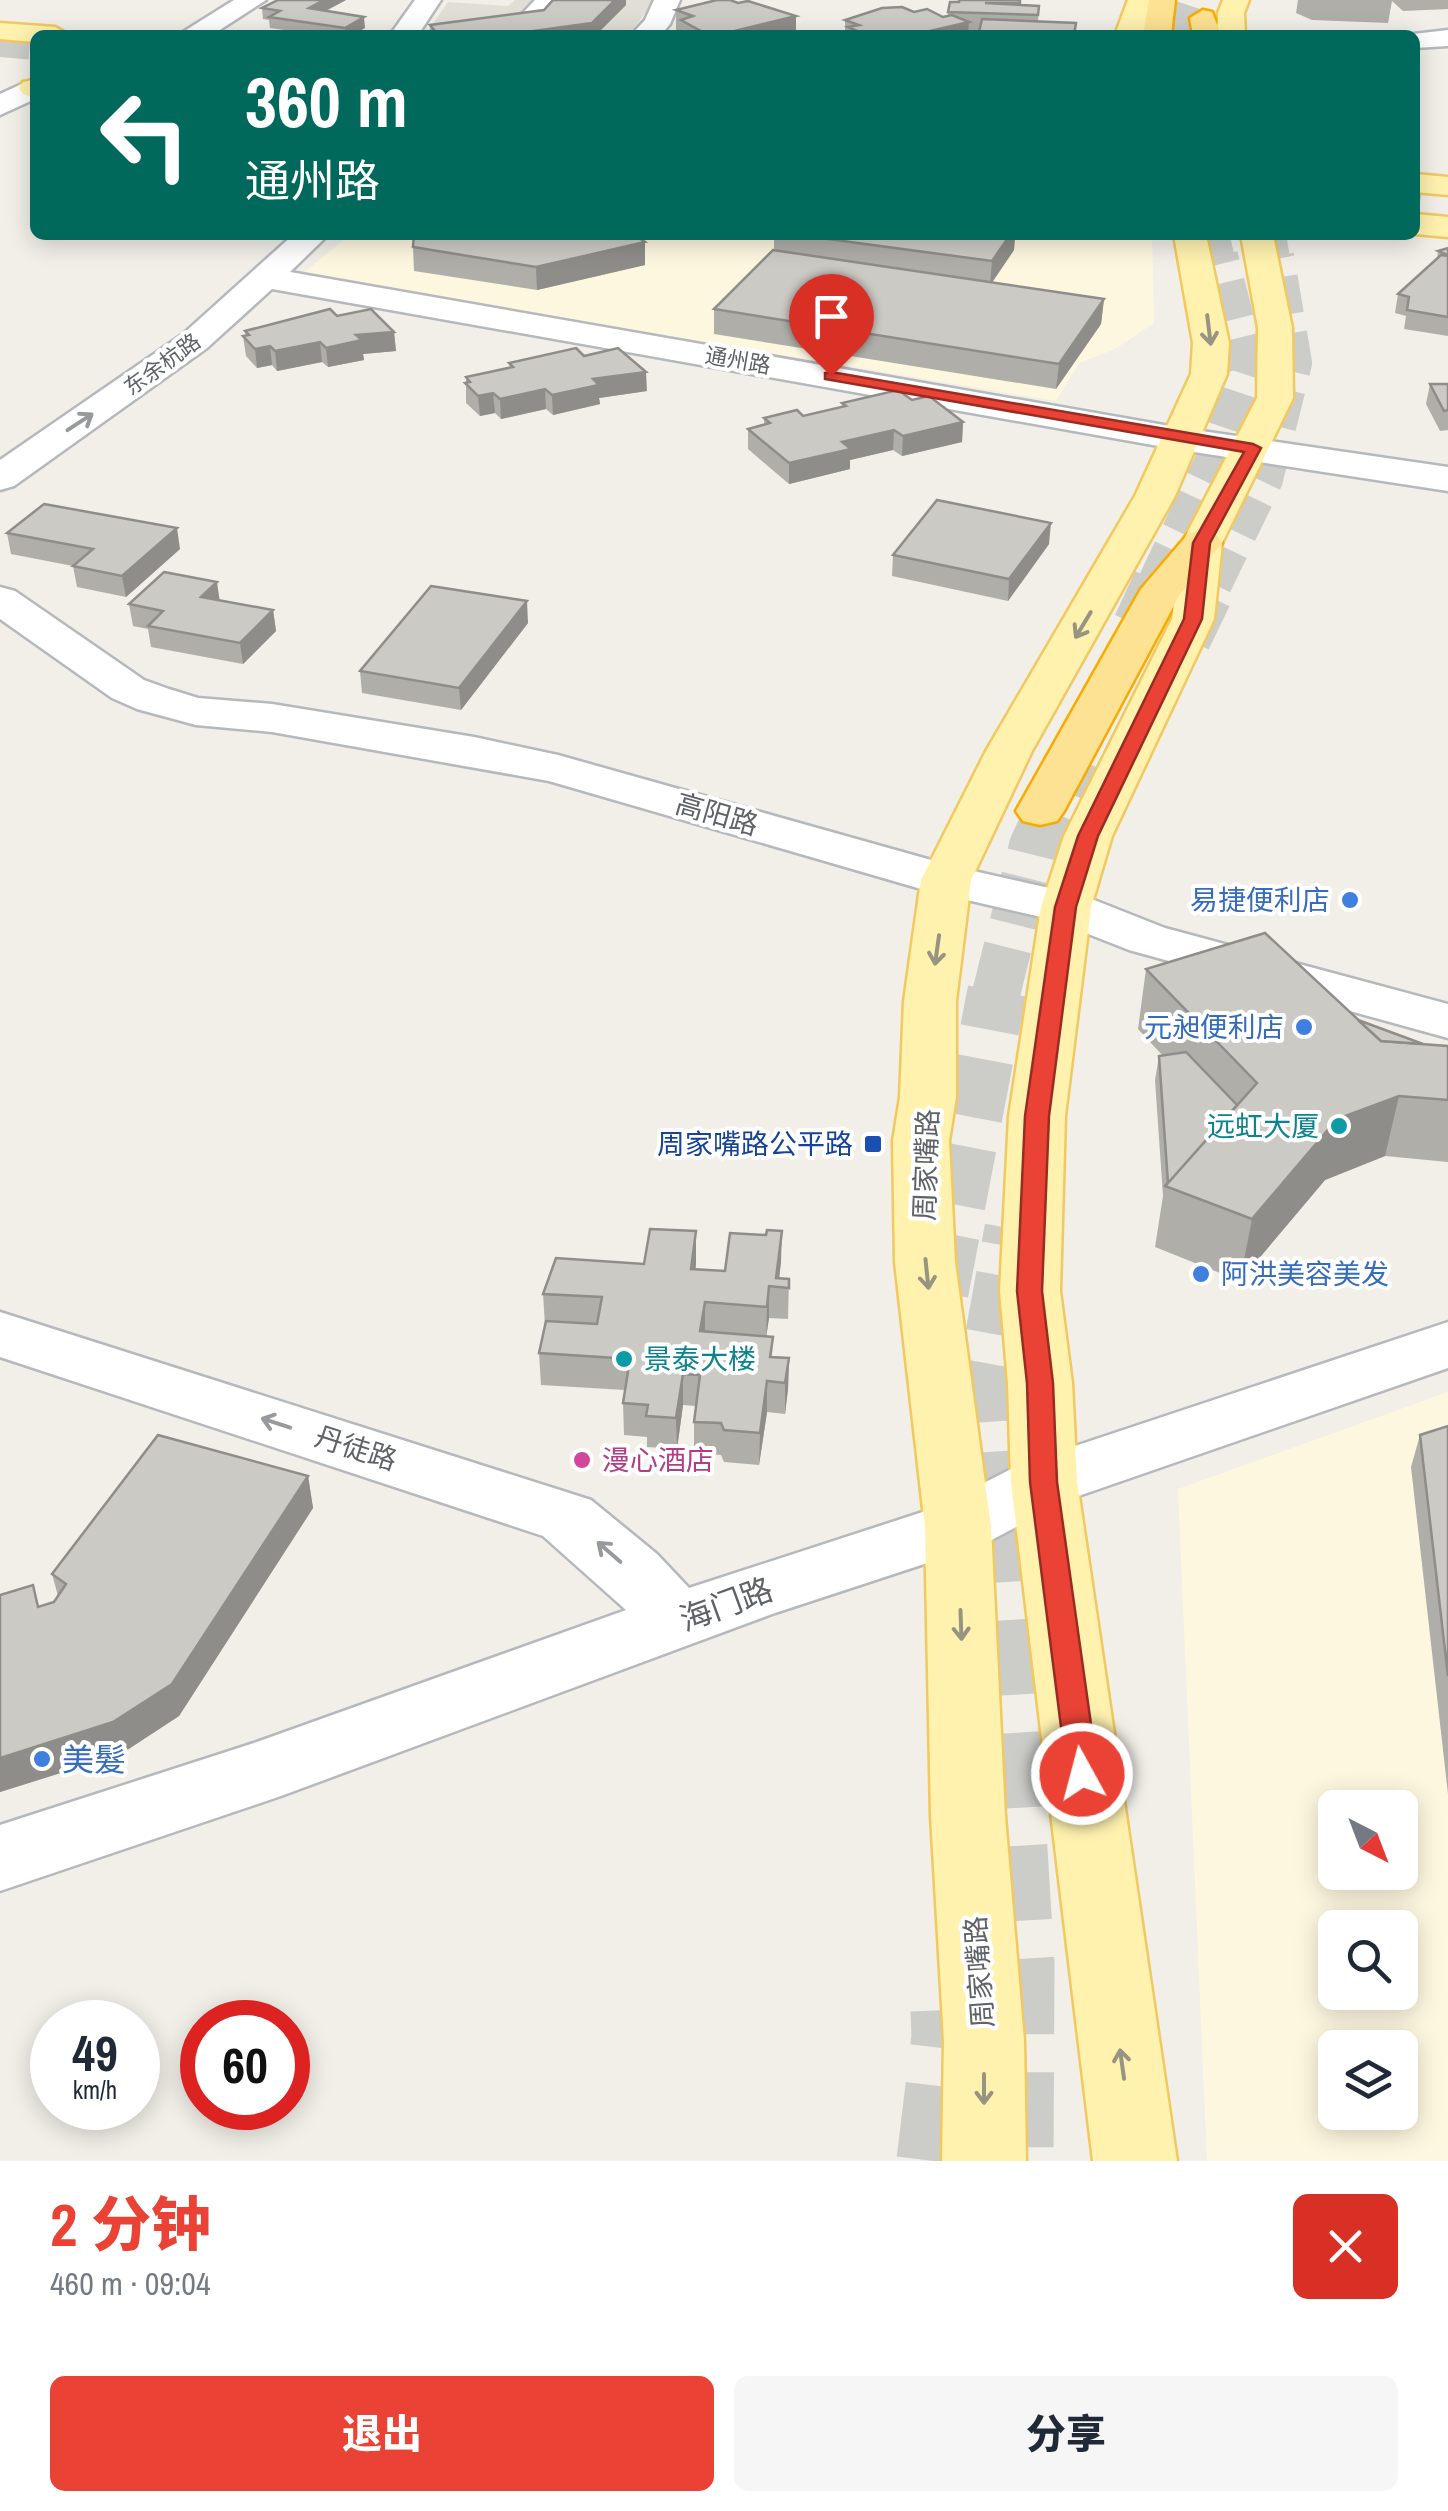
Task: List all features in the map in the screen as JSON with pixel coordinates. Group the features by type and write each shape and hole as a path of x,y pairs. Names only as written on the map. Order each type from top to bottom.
{"highway":[{"path":"1158,30 1162,0"},
{"path":"1040,811 1162,589 1202,543"}],"main road":[{"path":"1131,30 1141,0"},
{"path":"1231,30 1236,0"},
{"path":"0,35 30,35"},
{"path":"0,35 30,69"},
{"path":"1431,201 1448,227"},
{"name":"周家嘴路","path":"984,2161 984,2041 968,1816 958,1527 925,1262 921,1141 928,1097 930,1001 946,880 1009,750 1137,529 1208,374 1212,343 1191,240"},
{"path":"1135,2161 1044,1482 1040,1383 1030,1291 1037,1116 1066,907 1088,836 1193,619 1202,543 1275,398 1276,328 1258,240"}],"street":[{"path":"200,30 253,0"},
{"path":"407,30 428,0"},
{"path":"650,30 657,24 667,0"},
{"path":"1420,40 1448,38"},
{"path":"0,106 30,75"},
{"name":"东余杭路","path":"0,478 169,361 237,306 306,240"},
{"name":"通州路","path":"264,278 1181,439 1448,479"},
{"name":"高阳路","path":"0,600 139,695 196,711 272,718 558,769 946,880 1066,907 1147,938 1448,1021"},
{"name":"丹徒路","path":"0,1334 567,1518 633,1573 678,1621"},
{"name":"海门路","path":"0,1858 255,1774 678,1621 958,1527 1044,1482 1448,1344"}],"shaded area":[{"path":"515,0 655,0 631,30 428,30 448,2 508,6"},
{"path":"344,240 1152,240 1154,323 1115,349 1079,363 1056,401 302,274"},
{"path":"1448,1392 1448,2161 1207,2161 1178,1489"}],"building":[{"path":"278,0 324,0 309,8 364,17 345,28 269,17 280,11 262,8"},
{"path":"553,0 615,0 592,23 541,30 434,30 430,25 544,10"},
{"path":"730,0 748,1 796,16 739,30 699,30 681,20 693,16 676,10"},
{"path":"1020,0 985,3 1039,6 1038,15 948,12 950,2"},
{"path":"902,7 914,12 927,9 969,22 935,30 848,27 859,25 845,20 882,8"},
{"path":"982,19 1076,23 1075,30 979,30"},
{"path":"414,240 645,242 536,267 413,247"},
{"path":"835,240 1007,240 992,261"},
{"path":"773,250 1104,299 1059,364 714,309"},
{"path":"1441,255 1448,256 1448,317 1407,310 1409,297 1398,294"},
{"path":"330,309 337,316 371,309 394,332 356,335 362,340 326,348 320,342 275,351 270,346 255,349 243,336 249,335 245,331"},
{"path":"576,348 584,356 618,348 646,372 593,379 599,385 552,395 545,389 500,399 493,393 478,396 465,383 470,382 466,377 513,367 509,363"},
{"path":"1430,384 1448,384 1448,410 1444,411"},
{"path":"898,390 912,400 929,396 963,422 903,436 894,430 842,442 851,449 789,463 748,429 770,423 764,418 797,410 803,416"},
{"path":"937,500 1051,523 1009,579 893,555"},
{"path":"44,504 177,528 122,576 73,566 93,549 7,533"},
{"path":"164,572 217,582 201,597 273,610 240,643 148,626 163,611 129,604"},
{"path":"431,586 527,601 459,688 360,671"},
{"path":"1265,933 1381,1041 1448,1046 1448,1100 1399,1096 1337,1119 1252,1219 1165,1186 1257,1083 1146,969"},
{"path":"1358,1020 1423,1044 1381,1041"},
{"path":"1186,1052 1237,1105 1168,1183 1159,1056"},
{"name":"景泰大楼","path":"650,1229 696,1231 691,1269 725,1271 730,1233 766,1235 767,1230 782,1231 776,1278 789,1279 789,1288 769,1286 767,1307 705,1302 700,1331 773,1337 770,1357 789,1358 785,1383 767,1381 760,1433 724,1430 721,1423 694,1422 700,1375 683,1374 676,1418 646,1416 648,1405 623,1403 630,1359 539,1353 546,1321 597,1324 602,1297 543,1294 556,1258 644,1264"},
{"path":"1448,1426 1448,1676 1420,1435"},
{"path":"158,1435 308,1476 172,1684 113,1722 0,1758 0,1595 33,1585 38,1607 54,1602 66,1584 52,1574"}],"tunnel":[{"path":"1187,30 1186,18 1192,0"},
{"path":"0,42 30,45"},
{"path":"1215,240 1220,259"},
{"path":"1272,240 1275,259"},
{"path":"1156,584 1220,448 1247,367 1219,256"},
{"path":"1213,584 1264,479 1293,363 1275,256"},
{"path":"1137,625 1157,581"},
{"path":"1187,639 1215,581"},
{"path":"996,994 1033,846 1075,757"},
{"path":"939,1292 997,991"},
{"path":"990,1511 983,1401 1014,1229"},
{"path":"989,1508 1017,1964 1016,2161"},
{"path":"934,2161 949,2037 948,2010"}],"place":[{"name":"易捷便利店","path":"1350,900"},
{"name":"元昶便利店","path":"1304,1027"},
{"name":"远虹大厦","path":"1339,1126"},
{"name":"周家嘴路公平路","path":"873,1144"},
{"name":"阿洪美容美发","path":"1201,1274"},
{"name":"景泰大楼","path":"624,1359"},
{"name":"漫心酒店","path":"582,1460"},
{"name":"美髮","path":"42,1759"}],"route":[{"path":"831,376 1181,439 1253,448 1202,543 1193,619 1088,836 1066,907 1050,1012 1037,1116 1030,1291 1040,1383 1044,1482 1082,1774"}]}
